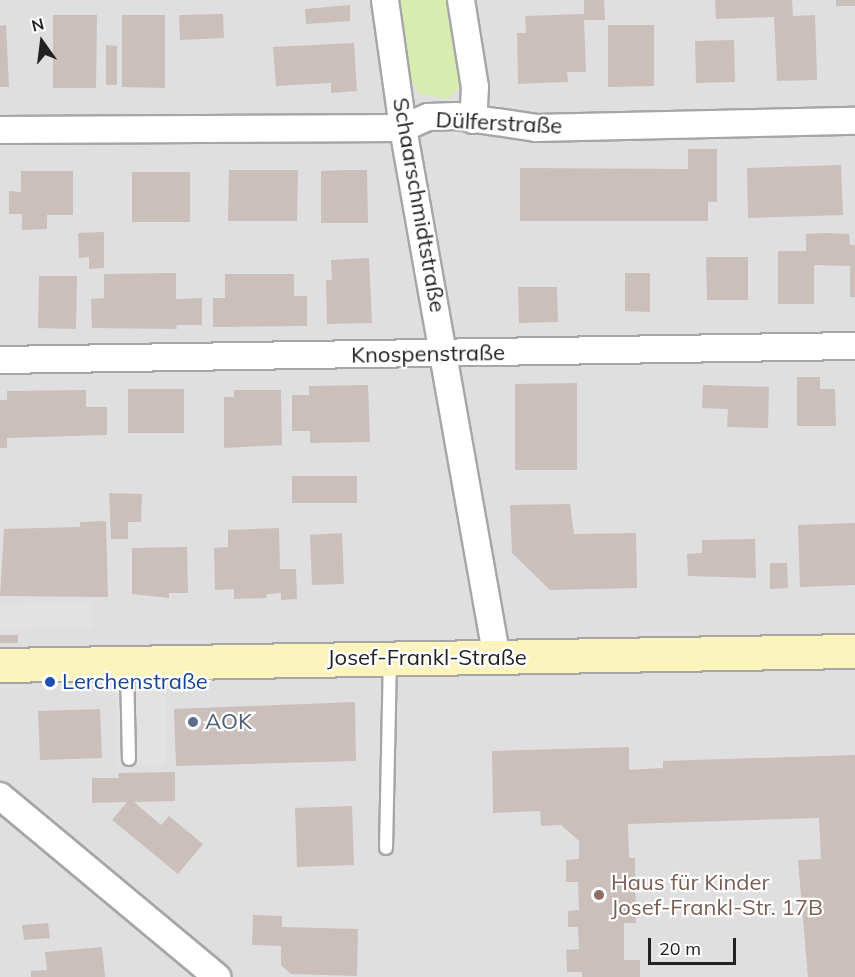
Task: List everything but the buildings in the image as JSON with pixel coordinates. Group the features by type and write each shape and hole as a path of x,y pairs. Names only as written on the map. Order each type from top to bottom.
{"main road":[{"name":"Josef-Frankl-Straße","path":"0,665 390,656 497,659 855,651"}],"street":[{"name":"Schaarschmidtstraße","path":"385,0 403,128 445,354 497,659"},
{"path":"461,0 475,87 473,120"},
{"name":"Dülferstraße","path":"0,130 403,128 428,117 456,116 536,128 855,121"},
{"name":"Knospenstraße","path":"0,360 855,346"},
{"path":"0,796 217,977"}],"lane":[{"path":"386,848 390,656"},
{"path":"127,662 129,759"}],"shaded area":[{"path":"0,0 855,0 855,977 0,977"},
{"path":"93,602 93,628 0,630 0,603"},
{"path":"116,686 166,686 166,766 116,766"}],"green space":[{"path":"395,0 452,0 464,64 460,88 447,99 420,94 412,83"}],"place":[{"name":"Lerchenstraße","path":"50,682"},
{"name":"AOK","path":"193,722"},
{"name":"Haus für Kinder Josef-Frankl-Str. 17B","path":"599,895"}]}
